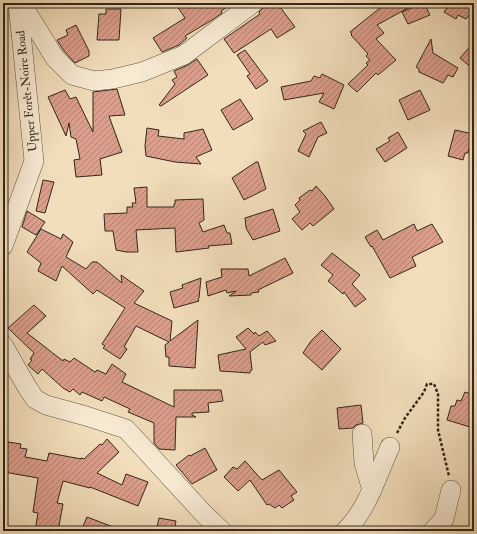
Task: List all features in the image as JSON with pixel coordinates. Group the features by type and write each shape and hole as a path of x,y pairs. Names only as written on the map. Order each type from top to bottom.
{"street":[{"name":"Upper Forêt-Noire Road","path":"3,246 34,161 18,3"},
{"path":"21,3 55,58 72,75 94,81 113,79 142,72 184,55 253,3"},
{"path":"3,345 34,399 46,405 126,429 203,514 222,531"},
{"path":"362,434 364,463 372,490"},
{"path":"345,531 350,527 372,490 390,446"},
{"path":"433,531 444,519 451,490"}],"path":[{"path":"390,446 405,418 424,392 427,384 434,384 438,394 438,430 445,455 451,490"}],"building":[{"path":"175,3 233,3 221,11 222,13 212,20 185,36 187,38 179,45 162,52 153,38 185,18"},
{"path":"264,3 277,3 295,27 277,38 271,29 234,53 224,39 260,14 259,12 263,8"},
{"path":"377,3 417,3 377,25 384,33 376,39 396,60 378,75 376,73 357,92 348,84 368,65 366,63 370,60 366,56 368,54 350,32 380,8"},
{"path":"424,3 430,15 408,24 402,12"},
{"path":"438,3 474,3 474,9 466,19 458,15 456,19 444,12 447,8"},
{"path":"106,9 121,9 119,40 97,40 99,14 106,14"},
{"path":"76,25 89,51 89,56 75,63 64,51 57,40 68,35 66,30"},
{"path":"431,39 433,53 458,68 453,77 448,75 443,83 419,72 419,69 416,67"},
{"path":"474,42 474,70 460,58"},
{"path":"245,50 268,81 256,89 247,76 250,74 237,55"},
{"path":"197,59 208,75 161,106 159,105 175,84 172,80 177,77 174,71"},
{"path":"322,74 344,85 334,109 319,102 324,93 284,100 281,87 311,81 314,76 320,78"},
{"path":"117,89 125,115 109,116 122,152 100,159 102,175 76,177 74,160 80,159 76,139 71,137 69,123 66,136 48,97 65,90 70,99 76,97 93,132 93,92"},
{"path":"420,90 430,110 408,120 399,100"},
{"path":"240,99 253,119 233,130 221,110"},
{"path":"321,122 327,133 318,137 309,157 298,151 306,134 303,131"},
{"path":"147,128 159,130 158,136 184,139 184,133 203,129 212,150 196,157 201,164 175,162 146,156 145,146"},
{"path":"455,130 473,134 468,153 465,153 463,160 448,156"},
{"path":"398,132 407,148 385,162 376,149 390,141 388,138"},
{"path":"258,162 266,189 244,200 232,178"},
{"path":"43,180 54,182 45,213 36,211"},
{"path":"316,186 334,209 313,226 310,223 302,230 292,219 300,212 295,205 300,200 299,198 310,190 312,191"},
{"path":"147,187 147,207 174,207 175,200 203,199 204,220 199,223 203,232 224,225 227,233 230,233 232,244 208,246 209,248 176,252 175,228 136,230 138,252 116,250 113,231 105,231 104,214 127,213 127,207 133,207 132,203 136,203 134,188"},
{"path":"273,209 280,231 253,240 246,228 245,218"},
{"path":"27,211 45,222 36,235 22,227"},
{"path":"414,224 417,231 432,224 443,242 412,257 416,266 390,278 372,246 371,247 365,237 377,230 383,240"},
{"path":"41,229 61,239 63,234 73,242 66,257 86,269 92,262 97,262 122,283 121,275 144,291 134,303 172,321 170,341 198,320 195,368 169,366 169,357 166,357 165,345 169,342 136,326 124,347 127,349 120,359 103,348 105,346 102,344 125,308 97,290 93,294 62,266 56,281 38,271 41,263 27,252"},
{"path":"332,253 360,275 352,284 366,299 355,307 344,292 343,294 328,281 333,275 321,265"},
{"path":"285,258 293,273 258,290 259,292 251,293 251,295 229,296 236,291 227,293 226,290 208,296 206,282 222,277 221,269 248,269 249,276"},
{"path":"201,278 199,301 174,308 170,292 183,288 182,285"},
{"path":"34,305 46,316 27,333 63,361 64,359 70,362 74,358 95,372 97,370 106,374 112,364 126,374 122,382 174,407 174,390 221,390 223,401 208,403 209,412 192,413 192,415 196,417 176,417 175,450 159,449 154,443 154,423 128,412 130,409 104,397 102,401 82,392 80,395 73,389 70,392 63,388 42,369 38,374 28,365 32,360 30,359 34,353 8,328"},
{"path":"248,328 254,334 255,332 259,336 267,331 276,341 265,345 263,342 250,352 252,370 250,373 220,371 218,355 246,349 236,337"},
{"path":"322,330 341,349 322,370 303,353 311,341"},
{"path":"465,392 474,395 474,417 470,427 447,420 451,406 455,406 457,400 461,401"},
{"path":"361,405 363,423 356,425 353,428 339,429 337,408"},
{"path":"107,439 119,452 97,473 122,485 126,474 148,482 138,506 90,487 63,481 57,503 63,504 58,531 35,531 38,513 33,512 38,478 4,472 8,442 21,444 20,448 27,449 25,457 47,461 49,453 84,459 100,444 102,445"},
{"path":"205,448 217,470 192,484 176,465 189,455 190,456"},
{"path":"245,461 262,480 279,470 297,492 291,496 294,500 282,508 279,505 275,508 269,504 267,505 250,480 238,491 224,477 233,467 237,469"},
{"path":"87,517 121,530 121,531 81,531"},
{"path":"159,518 176,521 174,531 156,531"}]}
